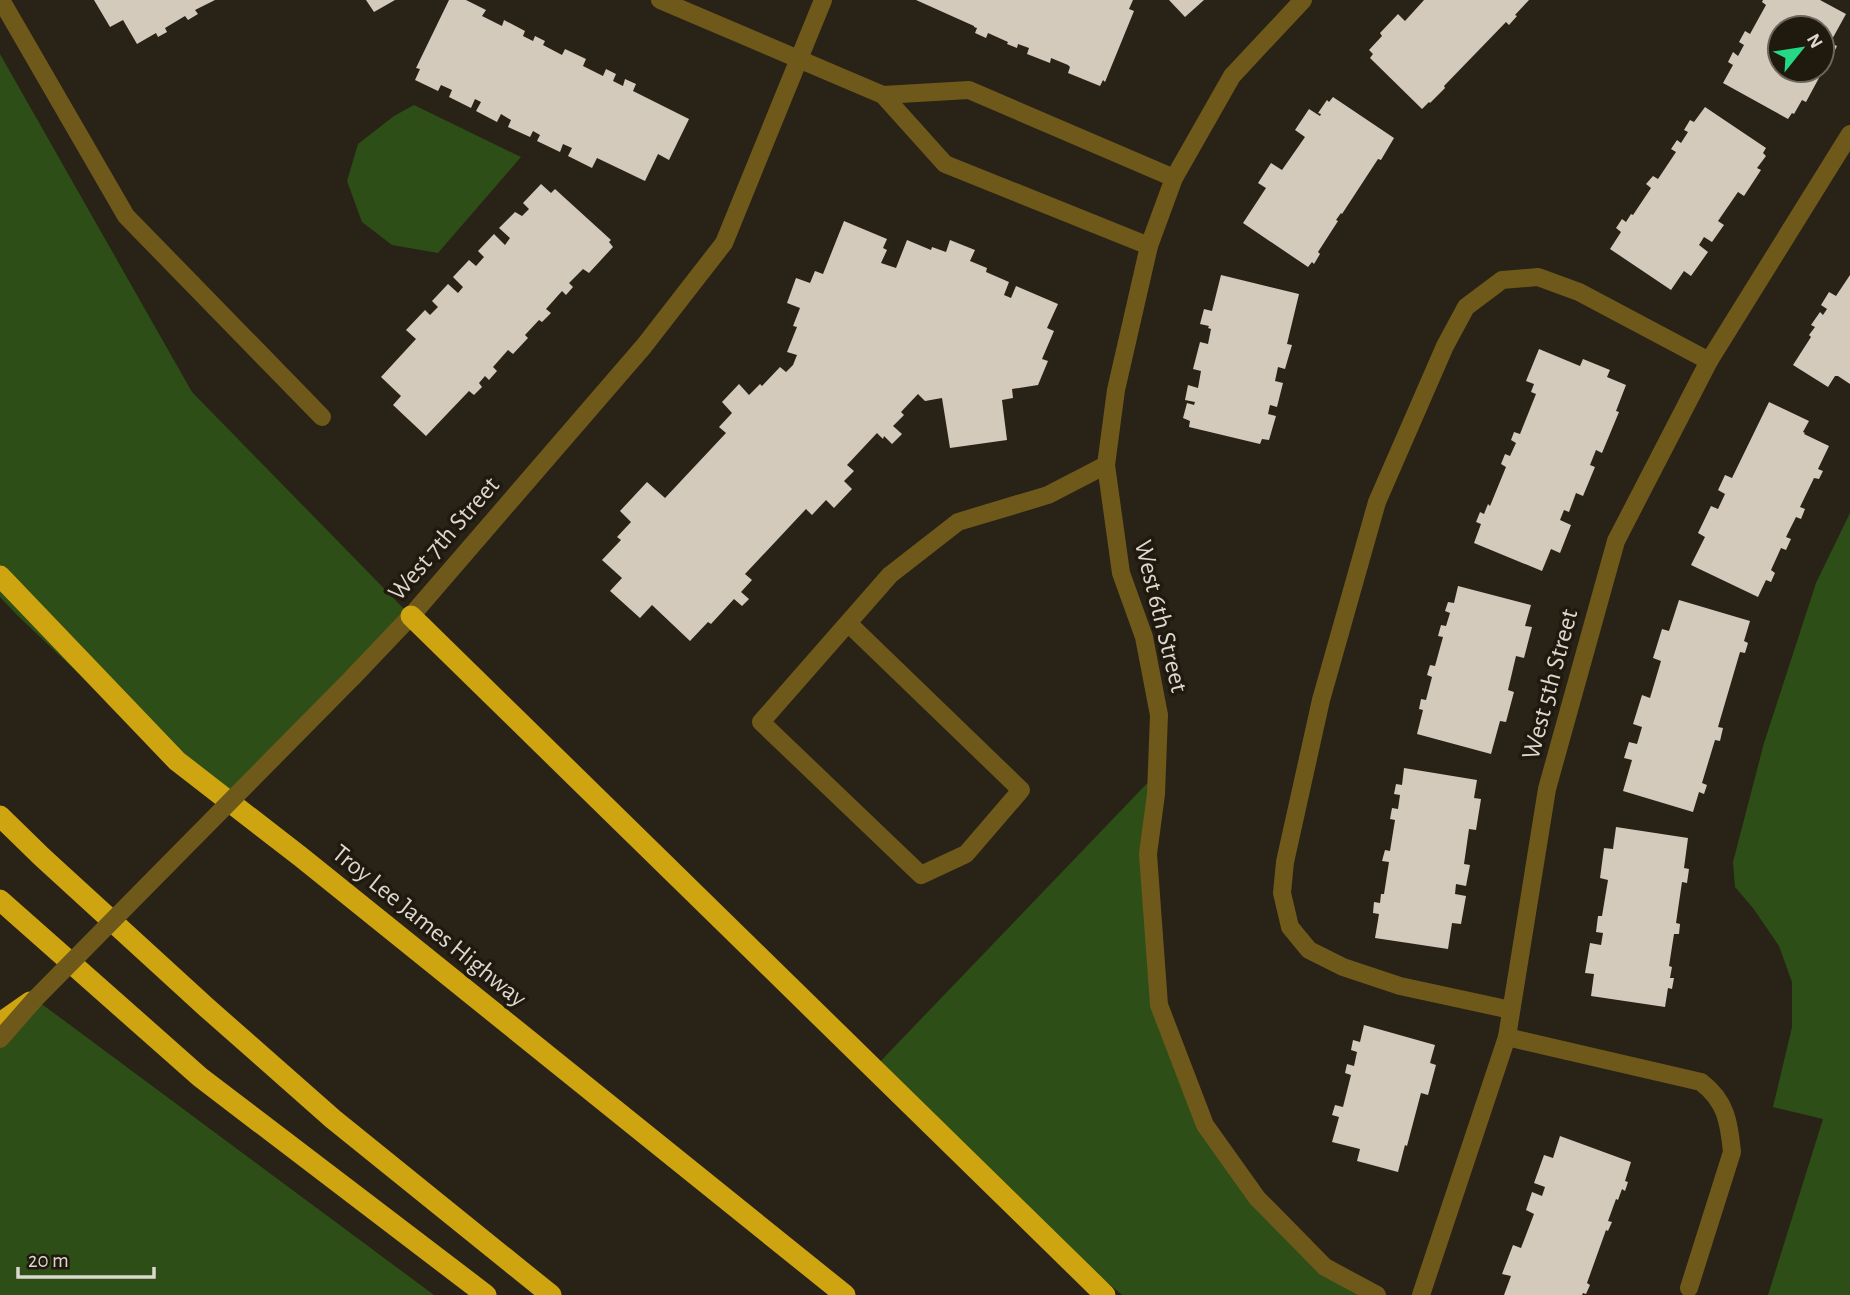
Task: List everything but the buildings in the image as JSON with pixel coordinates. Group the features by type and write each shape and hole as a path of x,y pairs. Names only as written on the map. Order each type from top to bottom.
{"highway":[{"name":"Troy Lee James Highway","path":"0,576 177,761 311,865 845,1295"},
{"path":"411,616 1105,1295"},
{"path":"0,816 52,867 333,1119 551,1295"},
{"path":"0,900 200,1077 486,1295"},
{"path":"0,1023 35,999"}],"street":[{"path":"1,0 126,216 322,417"},
{"path":"660,0 883,95 945,164 1149,246"},
{"name":"West 7th Street","path":"0,1039 35,999 411,616 644,346 724,243 824,0"},
{"name":"West 6th Street","path":"1303,0 1232,76 1174,178 1149,246 1116,390 1106,465 1121,573 1144,637 1159,715 1156,794 1148,855 1159,1004 1205,1125 1257,1198 1325,1267 1377,1295"},
{"path":"883,95 969,90 1174,178"},
{"name":"West 5th Street","path":"1422,1295 1507,1037 1547,789 1616,541 1709,361 1850,134"},
{"path":"1511,1010 1400,986 1343,967 1308,950 1290,927 1282,893 1286,862 1321,700 1377,502 1445,346 1466,307 1502,280 1538,277 1579,292 1709,361"},
{"path":"848,623 1021,790 966,854 921,875 761,722 890,575 958,522 1048,495 1106,465"},
{"path":"1507,1037 1701,1082 1713,1092 1722,1106 1730,1129 1732,1152 1689,1288"}],"green space":[{"path":"0,54 192,392 411,616 221,809 0,597"},
{"path":"414,105 521,157 438,253 392,245 362,222 347,181 358,144 394,116"},
{"path":"1850,513 1850,1295 1768,1295 1823,1119 1773,1107 1792,1027 1792,982 1779,946 1735,887 1733,862 1764,743 1816,583"},
{"path":"1157,773 1148,854 1159,1005 1205,1125 1325,1267 1377,1295 1122,1295 1005,1196 874,1068"},
{"path":"35,999 434,1295 0,1295 0,1039"}]}
